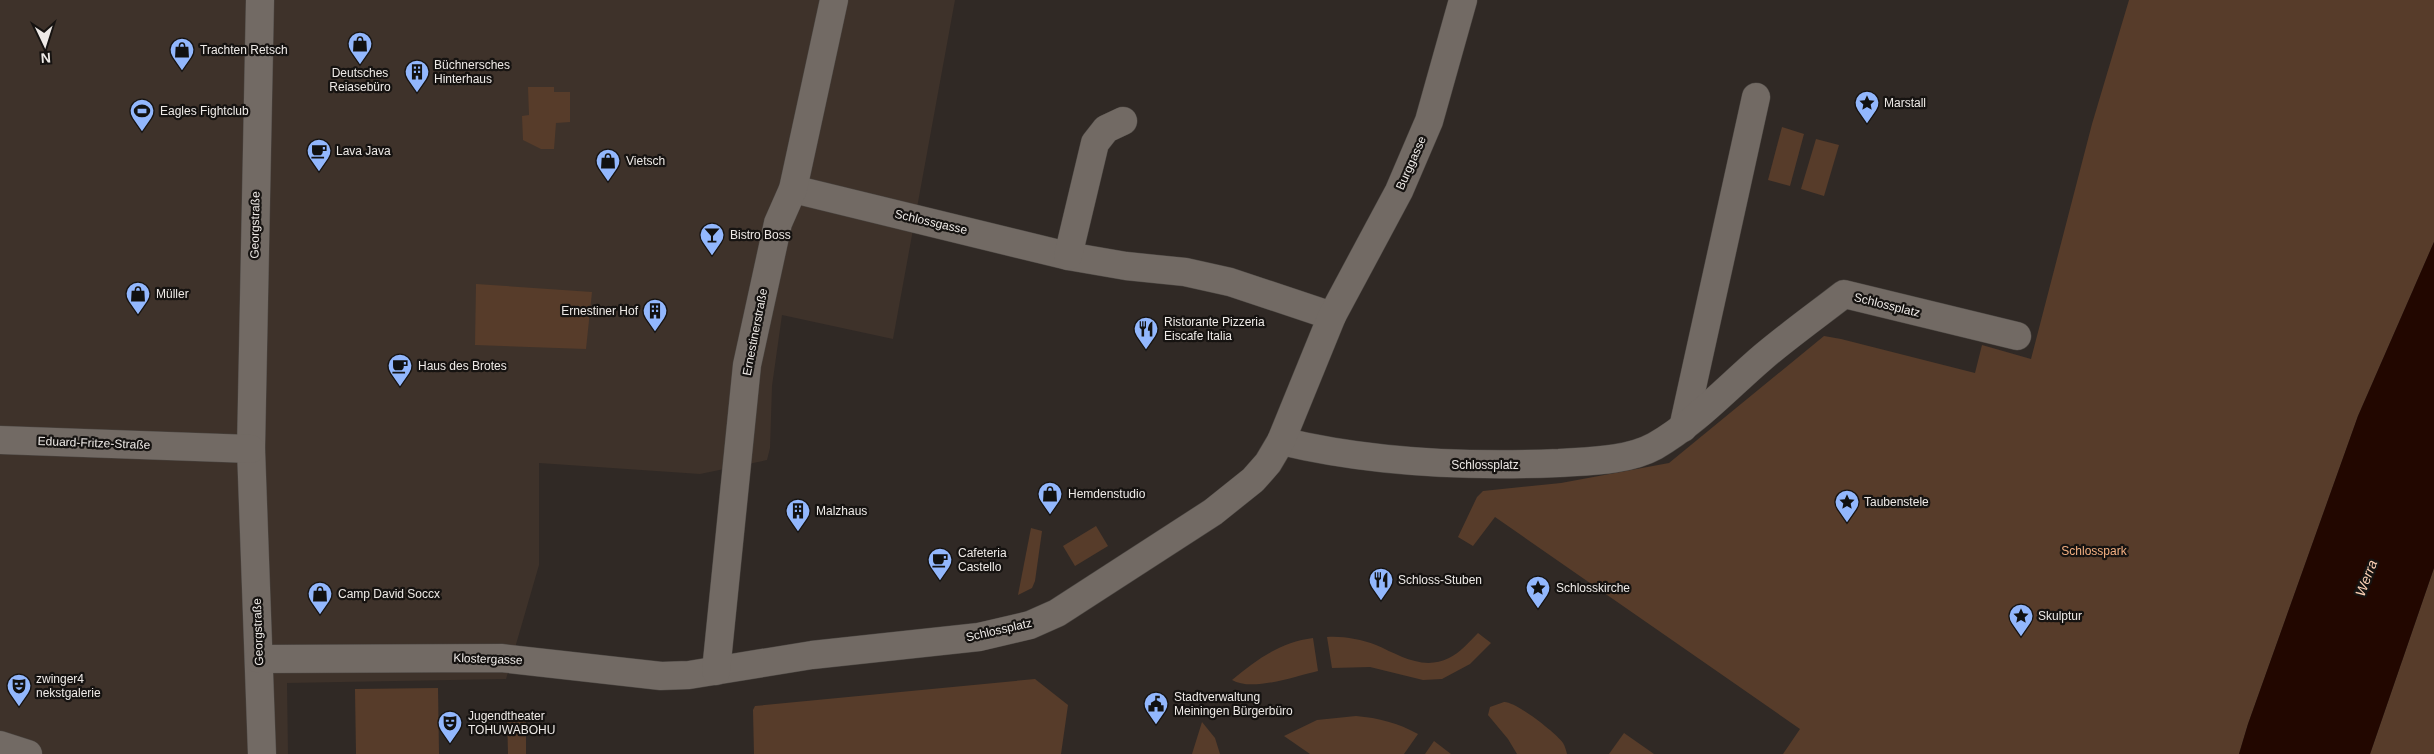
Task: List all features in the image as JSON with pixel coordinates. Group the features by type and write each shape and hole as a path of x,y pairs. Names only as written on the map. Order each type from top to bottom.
{"street":[{"name":"Georgstraße","path":"260,0 250,449 262,754"},
{"name":"Ernestinerstraße","path":"716,671 747,365 778,223 793,189 834,0"},
{"name":"Burggasse","path":"1332,316 1399,191 1430,120 1462,0"},
{"path":"1683,428 1756,97"},
{"path":"1068,256 1095,143 1106,129 1123,121"},
{"name":"Schlossgasse","path":"793,189 1068,256 1126,266 1185,272 1221,280 1332,316"},
{"name":"Schlossplatz","path":"1281,441 1320,450 1442,465 1495,466 1579,462 1620,457 1653,447 1683,428 1765,355 1844,294 2017,336"},
{"name":"Schlossplatz","path":"716,671 812,655 979,637 1030,625 1057,613 1236,496 1268,462 1281,441 1332,316"},
{"name":"Eduard-Fritze-Straße","path":"0,440 250,449"},
{"name":"Klostergasse","path":"259,659 501,658 661,676 716,671"},
{"path":"0,745 28,754"}],"shaded area":[{"path":"0,0 955,0 893,339 782,315 772,386 770,448 767,460 700,474 539,463 539,565 506,679 287,683 288,754 0,754"}],"green space":[{"name":"Schlosspark","path":"2129,0 2434,0 2434,242 2358,416 2239,754 1783,754 1800,729 1495,517 1473,546 1458,537 1477,497 1483,491 1561,483 1669,463 1824,336 1975,373 1982,345 2031,359 2092,124"},
{"path":"528,87 554,87 554,92 570,92 570,122 556,123 554,149 541,149 523,140 522,116 529,115"},
{"path":"1782,127 1804,134 1790,186 1768,180"},
{"path":"1816,139 1839,145 1824,196 1801,189"},
{"path":"476,284 592,292 586,349 475,345"},
{"path":"1096,526 1108,546 1075,566 1063,546"},
{"path":"1031,528 1042,531 1035,581 1032,588 1018,595"},
{"path":"2434,568 2434,754 2370,754"},
{"path":"1478,633 1491,643 1470,664 1442,679 1423,680 1370,667 1332,668 1327,637 1364,641 1411,660 1430,663 1439,662 1453,656"},
{"path":"1313,638 1318,671 1262,684 1241,683 1232,680 1270,653 1290,643"},
{"path":"1035,679 1068,705 1061,754 754,754 753,710 755,706"},
{"path":"438,688 439,754 356,754 355,689"},
{"path":"1504,702 1526,712 1544,725 1563,743 1567,754 1517,754 1508,739 1488,715 1490,707"},
{"path":"526,712 526,754 508,754 507,713"},
{"path":"1356,716 1388,722 1418,734 1404,754 1310,754 1284,736 1317,720"},
{"path":"1202,722 1215,738 1220,754 1192,754"},
{"path":"1624,733 1654,754 1609,754"},
{"path":"1434,741 1451,754 1425,754"}],"water":[{"name":"Werra","path":"2434,242 2434,568 2370,754 2239,754 2358,416"}],"place":[{"name":"Deutsches Reiasebüro","path":"360,65"},
{"name":"Trachten Retsch","path":"182,71"},
{"name":"Büchnersches Hinterhaus","path":"417,93"},
{"name":"Marstall","path":"1867,124"},
{"name":"Eagles Fightclub","path":"142,132"},
{"name":"Lava Java","path":"319,172"},
{"name":"Vietsch","path":"608,182"},
{"name":"Bistro Boss","path":"712,256"},
{"name":"Müller","path":"138,315"},
{"name":"Ernestiner Hof","path":"655,332"},
{"name":"Ristorante Pizzeria Eiscafe Italia","path":"1146,350"},
{"name":"Haus des Brotes","path":"400,387"},
{"name":"Hemdenstudio","path":"1050,515"},
{"name":"Taubenstele","path":"1847,523"},
{"name":"Malzhaus","path":"798,532"},
{"name":"Cafeteria Castello","path":"940,581"},
{"name":"Schloss-Stuben","path":"1381,601"},
{"name":"Schlosskirche","path":"1538,609"},
{"name":"Camp David Soccx","path":"320,615"},
{"name":"Skulptur","path":"2021,637"},
{"name":"zwinger4 nekstgalerie","path":"19,707"},
{"name":"Stadtverwaltung Meiningen Bürgerbüro","path":"1156,725"},
{"name":"Jugendtheater TOHUWABOHU","path":"450,744"}]}
